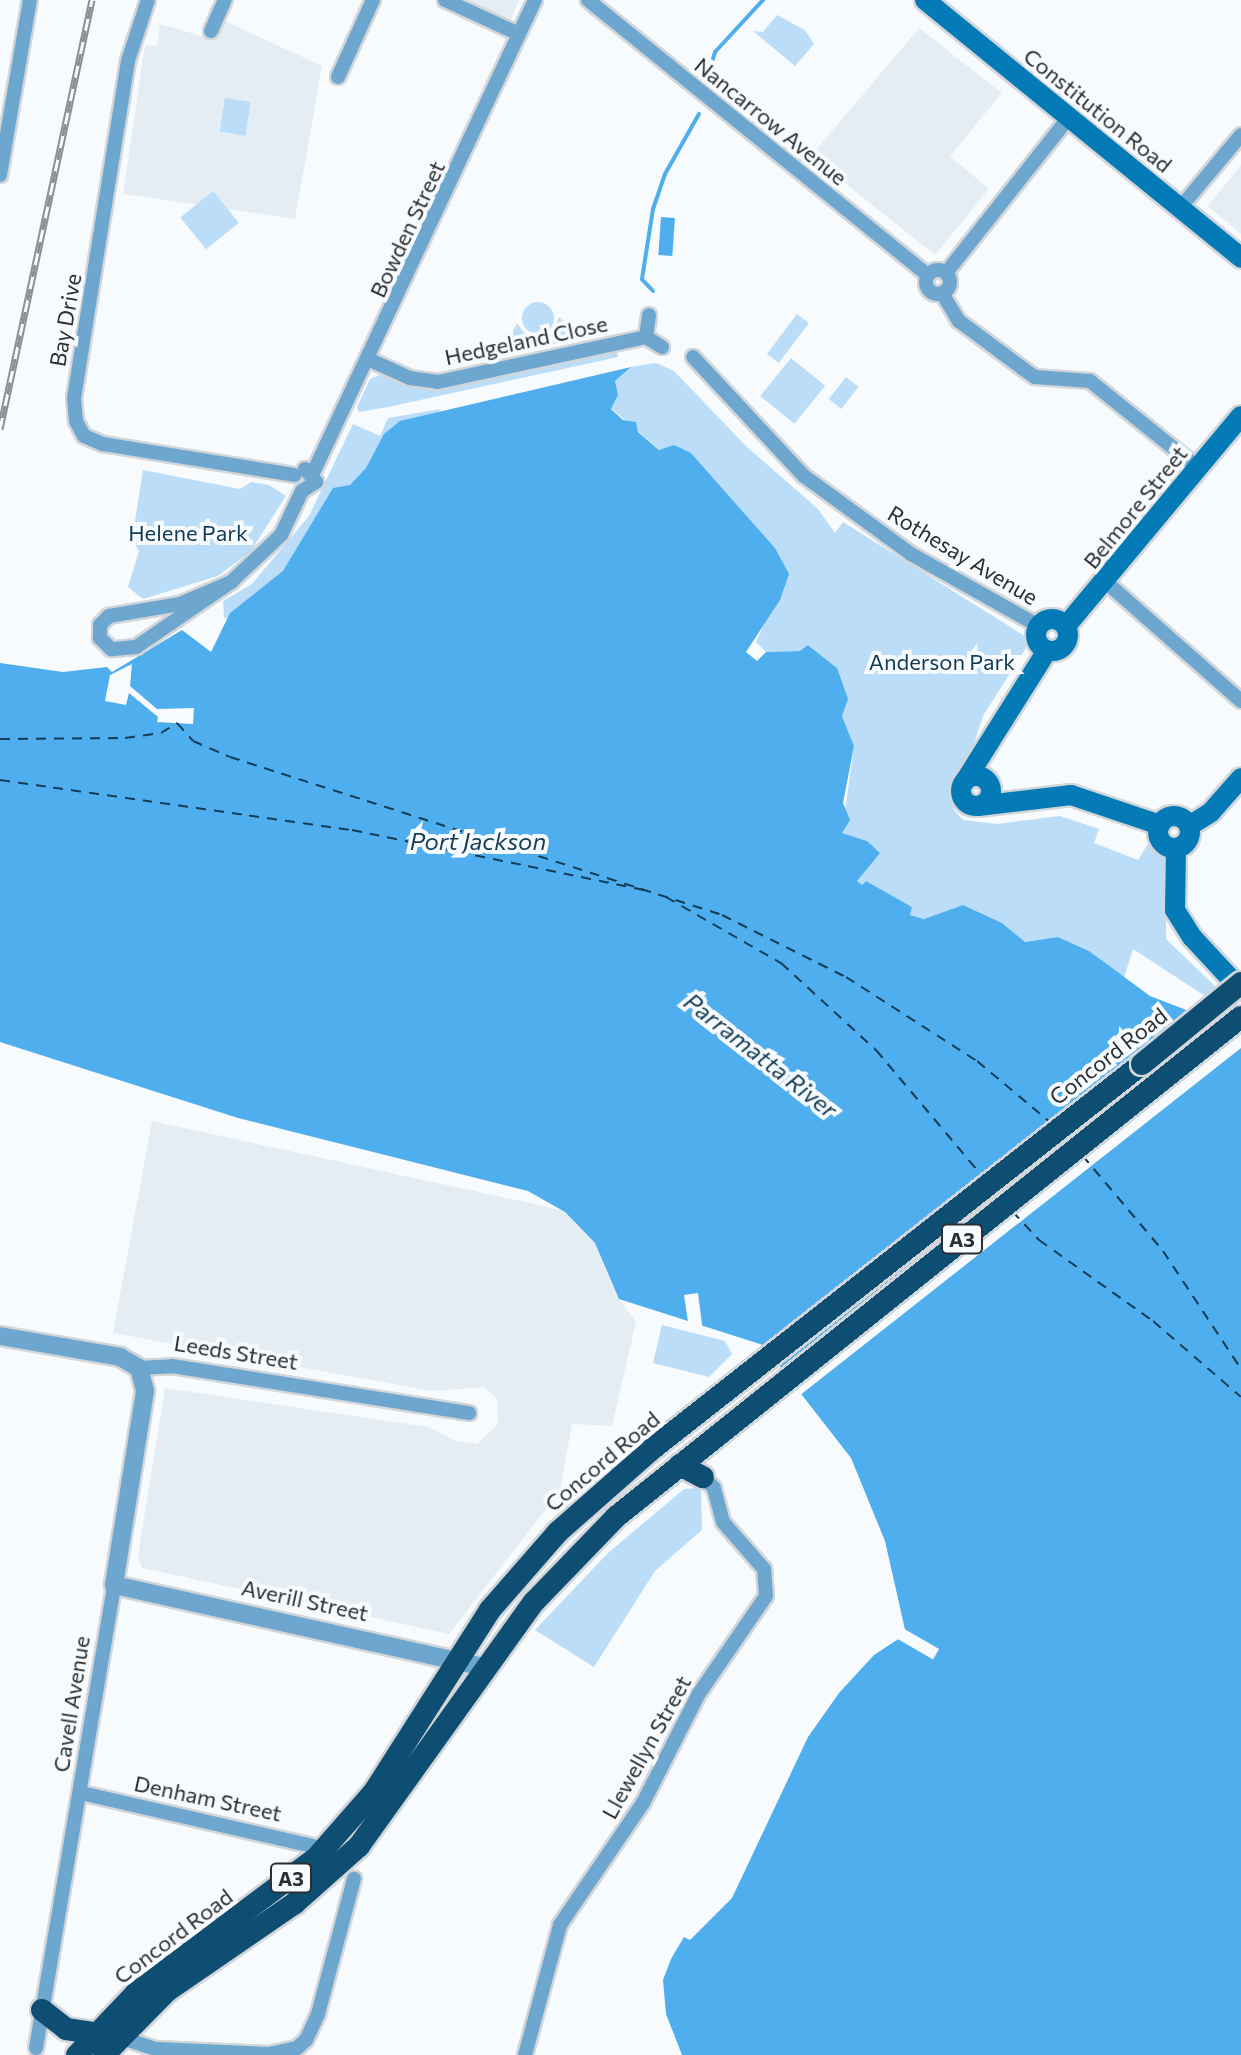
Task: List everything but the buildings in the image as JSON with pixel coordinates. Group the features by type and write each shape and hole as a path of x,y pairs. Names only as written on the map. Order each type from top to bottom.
{"highway":[{"name":"Concord Road","path":"77,2055 95,2033 177,1960 258,1905 325,1849 374,1792 457,1657 558,1532 749,1375 1241,983"},
{"name":"Concord Road","path":"104,2055 167,1991 295,1903 352,1853 485,1667 584,1548 767,1394 1241,1017"},
{"path":"680,1465 703,1477"},
{"path":"352,1853 354,1879"},
{"path":"42,2010 66,2029 95,2033"}],"main road":[{"name":"Constitution Road","path":"925,0 1241,258"},
{"name":"Belmore Street","path":"1066,626 1106,582 1241,416"},
{"path":"1047,651 1037,640 1039,626 1053,619 1066,626 1066,645 1047,651 965,781 962,795 978,806 1021,799 1079,797 1132,820 1160,825 1176,816 1189,826"},
{"path":"978,806 990,798 987,746"},
{"path":"965,781 978,776 1021,799"},
{"path":"1189,826 1211,812 1241,778"},
{"path":"1160,825 1161,842 1176,848 1187,843 1189,826"},
{"path":"1176,848 1175,910 1192,937 1241,990"}],"street":[{"path":"0,175 30,0"},
{"name":"Bay Drive","path":"148,0 128,61 74,398 76,421 84,436 103,444 295,475"},
{"path":"211,31 225,0"},
{"path":"338,77 373,0"},
{"path":"445,0 519,34"},
{"name":"Bowden Street","path":"313,473 370,360 535,0"},
{"name":"Nancarrow Avenue","path":"588,0 928,275 928,289 942,293"},
{"path":"928,275 946,273 1069,117"},
{"path":"1180,208 1241,135"},
{"path":"946,273 949,284 942,293 959,321 1035,377 1090,381 1197,467"},
{"path":"649,315 646,337 662,347"},
{"name":"Hedgeland Close","path":"370,360 410,378 438,382 646,337"},
{"name":"Rothesay Avenue","path":"693,357 804,476 911,554 1039,626"},
{"path":"231,582 180,604 102,621 99,634 106,646 136,647 231,582 281,535 302,491 313,488 313,473 305,469 295,475 295,486 302,491"},
{"path":"1106,582 1241,701"},
{"name":"Leeds Street","path":"0,1336 120,1357 139,1368 172,1366 469,1413"},
{"name":"Cavell Avenue","path":"36,2048 81,1793 144,1398 139,1368"},
{"name":"Llewellyn Street","path":"525,2055 560,1925 643,1803 698,1695 766,1596 764,1569 723,1522 714,1488 703,1477"},
{"name":"Averill Street","path":"114,1585 457,1657 485,1667"},
{"name":"Denham Street","path":"81,1793 325,1849"},
{"path":"119,2037 157,2049 269,2054 297,2048 315,2022 354,1879"}],"shaded area":[{"path":"459,0 519,0 509,24"},
{"path":"225,21 322,66 295,219 123,194 145,45 157,46 160,24 212,39"},
{"path":"919,28 1002,93 950,156 989,189 935,255 811,156"},
{"path":"1241,165 1241,234 1208,206"},
{"path":"152,1121 562,1210 595,1243 619,1299 636,1322 612,1426 572,1424 560,1491 449,1634 142,1568 138,1556 165,1388 429,1427 453,1440 477,1444 498,1424 497,1399 485,1387 432,1391 113,1333"}],"green space":[{"path":"777,15 805,30 814,44 795,66 753,31 763,32"},
{"path":"225,98 251,102 245,136 220,132"},
{"path":"213,191 239,223 206,249 180,217"},
{"path":"538,302 549,307 554,318 549,329 538,334 527,329 522,318 527,307"},
{"path":"797,314 809,323 779,363 767,354"},
{"path":"559,317 580,339 502,354 517,323 524,333 537,336 553,331"},
{"path":"617,352 618,357 388,407 359,412 357,407 370,379 379,375 418,388 443,389"},
{"path":"791,358 825,386 794,424 760,396"},
{"name":"Anderson Park","path":"656,363 674,371 747,447 818,509 835,533 843,522 1031,640 983,716 968,762 950,781 954,810 963,820 997,824 1060,816 1099,829 1094,843 1138,860 1148,844 1164,856 1166,865 1166,939 1216,987 1205,996 1133,949 1123,981 1089,951 1058,937 1025,942 1002,923 963,905 925,919 910,915 912,907 866,881 862,885 856,881 867,841 842,833 854,746 842,716 837,668 809,645 800,651 766,652 756,642 788,574 775,548 691,453 660,450 611,408 618,395 615,381 631,367"},
{"path":"846,377 859,387 841,409 829,399"},
{"path":"441,409 244,617 224,618 223,601 252,584 309,516 353,424 380,436 388,418"},
{"name":"Helene Park","path":"143,470 240,489 251,482 269,485 286,496 251,551 218,576 143,599 128,587 139,551 132,540"},
{"path":"662,1325 725,1341 732,1354 709,1377 653,1363"},
{"path":"684,1489 701,1491 702,1530 655,1571 594,1667 535,1630 608,1553"}],"water":[{"path":"661,217 675,218 672,256 658,255"},
{"name":"Port Jackson","path":"631,367 615,381 618,395 611,409 623,420 636,422 638,432 659,450 674,445 691,453 775,548 789,574 780,600 746,652 757,661 766,652 800,651 808,645 837,668 848,699 842,716 854,746 843,803 850,820 842,833 867,841 880,853 857,881 862,885 866,881 912,907 910,915 924,919 963,905 1002,923 1025,942 1058,937 1089,951 1150,996 1241,1031 1241,2055 682,2055 666,2014 663,1980 671,1959 684,1937 690,1940 732,1898 808,1737 839,1693 874,1655 906,1634 885,1541 851,1458 763,1345 619,1299 595,1243 565,1212 528,1191 238,1118 0,1042 0,663 63,672 107,667 112,672 182,630 211,652 230,613 283,571 333,488 350,485 366,468 384,434 400,421"}],"pier":[{"path":"132,664 130,686 157,709 194,708 193,724 157,722 158,717 129,693 126,705 105,701 110,675"},
{"path":"1224,1018 1241,1026 1241,1048 799,1396 781,1370"},
{"path":"698,1293 703,1332 689,1328 684,1295"},
{"path":"901,1627 939,1649 933,1659 895,1637"}],"waterway":[{"path":"709,71 715,52 763,0"},
{"path":"653,291 642,279 653,209 665,174 699,114"}],"ferry route":[{"path":"0,739 125,738 161,733 177,723 193,741 230,757 722,915 846,977 977,1061 1050,1122"},
{"path":"0,780 352,830 649,891"},
{"path":"666,897 781,963 876,1050 982,1176"},
{"path":"1082,1155 1163,1251 1241,1369"},
{"path":"1012,1211 1039,1240 1153,1321 1241,1397"}],"railway":[{"path":"0,429 92,0"}],"water label":[{"name":"Parramatta River","path":"761,1055"}]}
